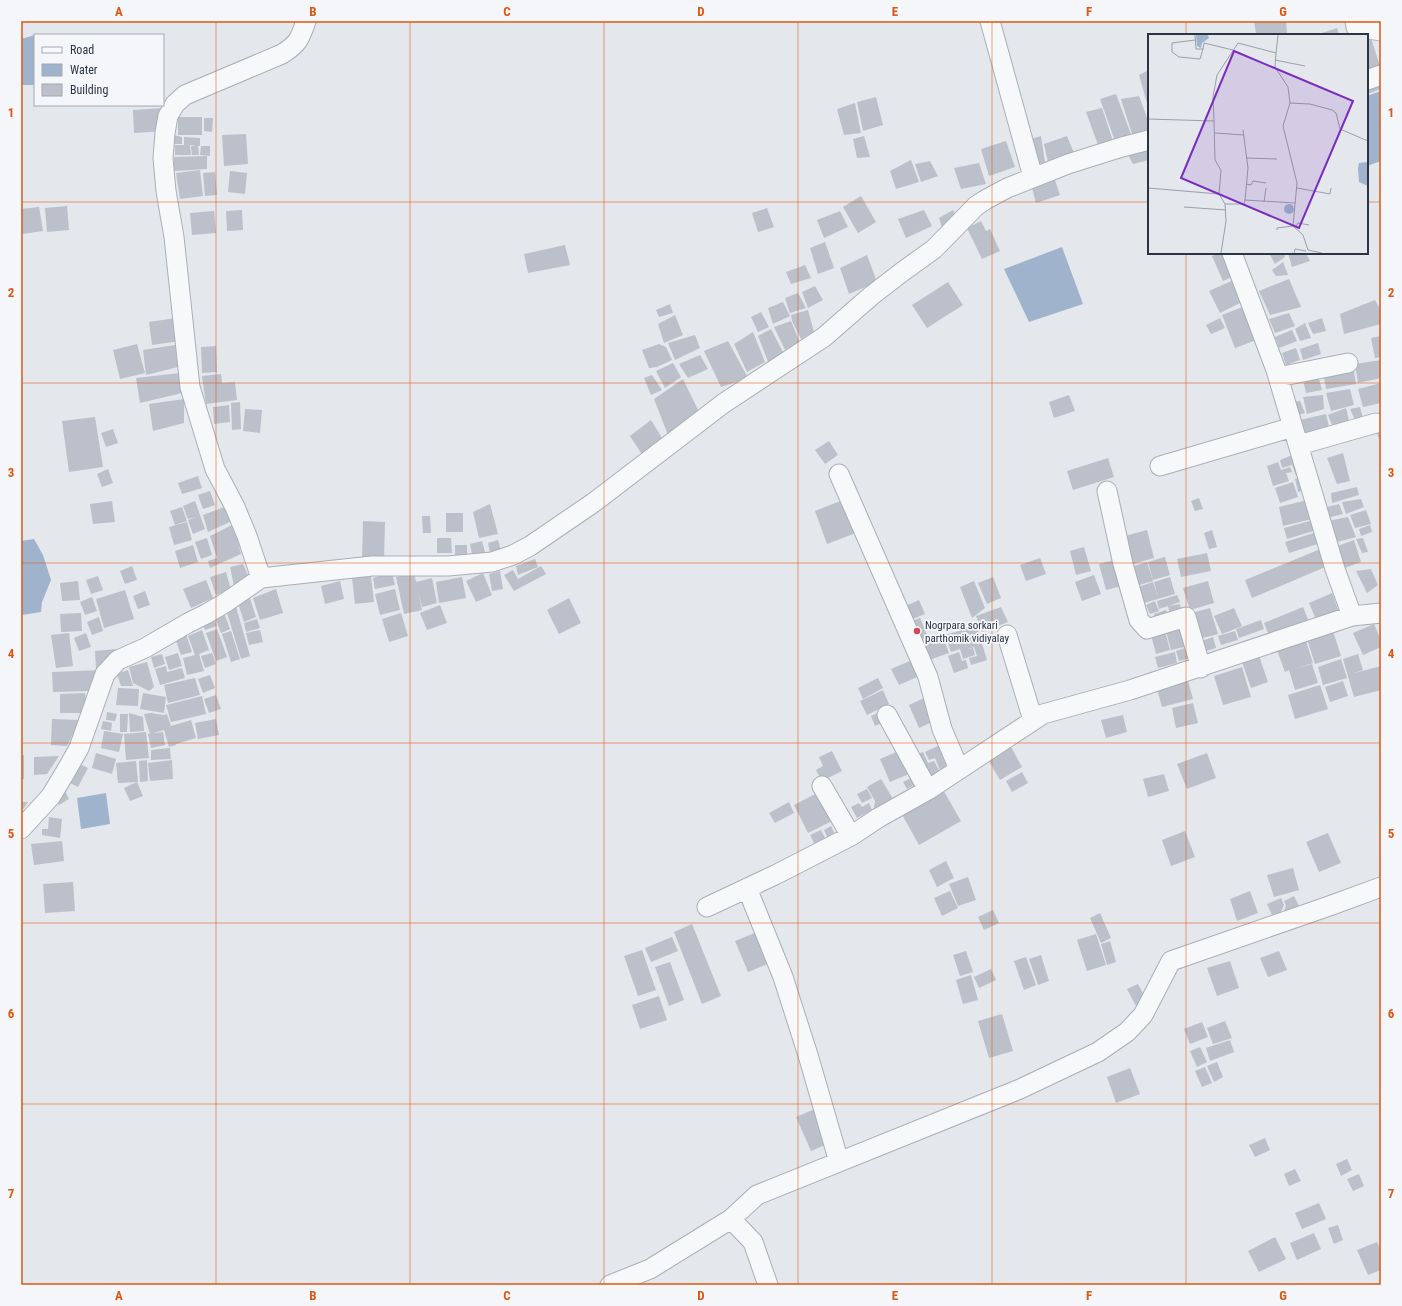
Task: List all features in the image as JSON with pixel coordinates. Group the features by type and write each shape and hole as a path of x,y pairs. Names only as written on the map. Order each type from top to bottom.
{"street":[{"path":"261,578 247,536 235,507 215,469 190,387 174,237 166,191 164,158 165,133 168,116 175,104 185,94 282,54 294,47 304,29 306,21"},
{"path":"990,21 1033,177"},
{"path":"1354,21 1356,27 1381,31"},
{"path":"1368,80 1381,75"},
{"path":"21,829 50,796 66,771 78,748 105,674 118,660 145,648 188,622 206,614 225,603 261,578 372,566 448,566 492,562 513,555 530,546 593,503 724,403 824,337 878,291 934,248 976,206 985,200 1007,188 1033,177 1096,155 1148,140"},
{"path":"1232,254 1278,377 1335,569 1352,616"},
{"path":"1278,377 1348,363"},
{"path":"1299,445 1376,423"},
{"path":"1160,466 1293,427"},
{"path":"839,474 928,677 942,729 959,769"},
{"path":"1108,492 1123,564 1140,620 1147,629 1186,617 1200,668"},
{"path":"707,907 851,836 878,818 928,790 1043,714 1130,690 1200,668 1352,616 1381,613"},
{"path":"1007,635 1033,720"},
{"path":"887,715 928,790"},
{"path":"822,786 851,836"},
{"path":"610,1285 650,1269 731,1219 757,1194 1020,1089 1098,1052 1127,1032 1143,1015 1171,961 1332,906 1381,887"},
{"path":"748,888 783,978 808,1055 839,1162"},
{"path":"731,1219 753,1242 768,1285"}],"water":[{"path":"34,35 34,85 21,85 21,39"},
{"path":"1381,91 1381,161 1368,166 1368,96"},
{"path":"1062,247 1083,304 1029,322 1004,269"},
{"path":"34,539 43,555 51,580 42,602 41,612 22,615 21,541"},
{"path":"106,793 110,824 81,829 77,798"}],"building":[{"path":"1254,21 1286,21 1287,33 1256,34"},
{"path":"1337,28 1339,34 1319,34"},
{"path":"1371,38 1380,66 1368,69 1368,39"},
{"path":"1148,70 1148,106 1139,75"},
{"path":"1381,80 1381,89 1368,94 1368,85"},
{"path":"1116,94 1132,137 1115,141 1100,99"},
{"path":"1139,96 1148,120 1148,132 1132,134 1121,99"},
{"path":"876,97 883,125 863,131 857,102"},
{"path":"855,103 861,133 844,135 837,109"},
{"path":"164,108 166,131 134,133 133,110"},
{"path":"1102,108 1113,141 1098,145 1086,112"},
{"path":"178,117 202,117 202,135 178,135"},
{"path":"204,118 213,118 212,132 204,131"},
{"path":"246,134 248,164 224,166 222,135"},
{"path":"174,135 182,137 182,144 174,144"},
{"path":"864,136 870,157 857,158 853,139"},
{"path":"1041,136 1045,162 1036,165 1028,140"},
{"path":"1067,136 1074,153 1048,162 1044,144"},
{"path":"184,137 200,138 200,146 198,146 199,155 192,155 191,146 196,145 190,145 191,155 175,155 175,145 184,145"},
{"path":"1006,141 1015,167 989,176 981,149"},
{"path":"1148,145 1148,160 1133,164 1126,151"},
{"path":"201,146 210,146 210,156 200,155"},
{"path":"207,156 207,169 174,171 174,157"},
{"path":"911,160 919,182 896,189 890,171"},
{"path":"930,161 938,176 921,182 915,164"},
{"path":"979,163 986,184 961,189 954,168"},
{"path":"200,170 203,196 180,199 176,173"},
{"path":"230,171 247,173 245,194 228,192"},
{"path":"215,172 217,195 205,196 203,173"},
{"path":"1054,177 1060,195 1036,203 1031,184"},
{"path":"861,196 876,222 858,233 843,207"},
{"path":"67,206 69,230 47,232 45,208"},
{"path":"39,207 43,231 22,234 21,209"},
{"path":"767,208 774,227 758,232 752,213"},
{"path":"242,210 243,230 227,231 226,211"},
{"path":"924,210 932,226 906,238 898,219"},
{"path":"953,210 957,217 942,228 939,218"},
{"path":"214,211 216,233 192,235 190,213"},
{"path":"840,211 848,227 824,238 817,220"},
{"path":"981,221 986,231 990,229 1000,251 982,259 967,228"},
{"path":"825,242 834,268 818,274 810,248"},
{"path":"565,245 570,265 528,273 524,254"},
{"path":"1217,254 1230,254 1239,274 1223,281 1212,256"},
{"path":"1270,254 1284,254 1285,257 1275,264"},
{"path":"1288,254 1306,254 1310,261 1292,267"},
{"path":"867,255 877,282 849,294 840,268"},
{"path":"1283,262 1288,275 1276,276 1272,270"},
{"path":"805,265 811,278 791,284 786,272"},
{"path":"1238,278 1248,299 1220,313 1209,291"},
{"path":"1289,279 1301,307 1270,315 1259,291"},
{"path":"948,282 963,305 927,328 912,305"},
{"path":"815,286 823,300 808,308 802,292"},
{"path":"798,293 806,308 790,313 785,298"},
{"path":"1375,300 1381,311 1381,324 1344,334 1340,314"},
{"path":"783,302 790,316 773,324 768,308"},
{"path":"670,304 673,313 659,317 656,310"},
{"path":"1245,306 1259,339 1235,348 1222,315"},
{"path":"808,310 814,332 801,339 792,321 791,315"},
{"path":"761,312 769,327 758,332 751,317"},
{"path":"1289,313 1295,326 1275,333 1269,319"},
{"path":"675,315 683,335 664,343 658,324"},
{"path":"176,318 180,341 152,345 149,322"},
{"path":"1220,318 1225,328 1211,334 1206,325"},
{"path":"1322,318 1326,331 1313,334 1308,323"},
{"path":"791,321 800,343 785,350 774,327"},
{"path":"1305,323 1311,338 1300,341 1295,329"},
{"path":"771,329 784,354 769,364 758,336"},
{"path":"1292,330 1297,341 1279,348 1275,337"},
{"path":"753,332 765,362 747,372 734,344"},
{"path":"695,335 700,348 675,360 668,343"},
{"path":"1381,336 1381,357 1375,358 1371,338"},
{"path":"728,341 748,378 721,387 704,351"},
{"path":"1318,343 1321,354 1303,360 1300,349"},
{"path":"137,344 145,373 120,379 113,350"},
{"path":"659,344 666,347 672,360 657,367 649,368 642,350"},
{"path":"175,345 178,367 146,375 143,350"},
{"path":"216,346 217,372 202,373 201,347"},
{"path":"1296,348 1300,360 1286,365 1282,353"},
{"path":"700,355 708,369 688,378 679,364"},
{"path":"1381,360 1381,378 1358,383 1355,364"},
{"path":"673,363 681,377 665,388 656,371"},
{"path":"1353,366 1356,384 1326,389 1323,372"},
{"path":"1317,371 1322,390 1306,393 1302,375"},
{"path":"180,373 182,393 140,403 136,378"},
{"path":"221,374 222,383 235,382 237,400 206,404 202,376"},
{"path":"652,375 662,390 651,395 644,378"},
{"path":"683,379 702,418 668,435 654,399"},
{"path":"1381,383 1381,403 1363,407 1358,389"},
{"path":"1350,389 1354,405 1331,411 1326,393"},
{"path":"1069,395 1075,411 1054,418 1049,402"},
{"path":"1323,395 1324,409 1307,414 1303,397"},
{"path":"184,399 184,423 153,431 149,404"},
{"path":"1300,401 1305,413 1295,416 1292,402"},
{"path":"240,402 241,429 232,430 231,403"},
{"path":"229,405 230,422 214,424 213,407"},
{"path":"1360,407 1363,418 1356,422 1350,409"},
{"path":"1346,408 1350,425 1334,430 1328,415"},
{"path":"245,409 262,410 260,433 243,431"},
{"path":"1326,414 1330,431 1303,438 1300,420"},
{"path":"95,417 103,467 69,472 62,421"},
{"path":"651,420 665,443 645,459 630,436"},
{"path":"1381,425 1381,444 1374,426"},
{"path":"113,429 118,443 106,447 101,433"},
{"path":"829,441 838,455 825,464 815,450"},
{"path":"1297,453 1303,473 1296,476 1292,465 1282,468 1280,460"},
{"path":"1343,453 1350,481 1337,484 1327,458"},
{"path":"1108,458 1114,477 1073,490 1067,471"},
{"path":"1278,462 1281,470 1290,467 1292,472 1286,473 1289,481 1273,486 1267,466"},
{"path":"108,469 113,483 102,487 97,474"},
{"path":"198,476 202,488 182,494 178,483"},
{"path":"1305,476 1308,489 1298,492 1295,479"},
{"path":"1293,482 1298,497 1280,503 1275,488"},
{"path":"1357,487 1359,495 1332,503 1331,493"},
{"path":"210,491 215,505 203,509 198,495"},
{"path":"848,498 861,531 827,544 815,511"},
{"path":"1199,498 1203,509 1195,511 1191,501"},
{"path":"1312,499 1316,518 1283,526 1279,507"},
{"path":"1361,499 1364,507 1346,514 1342,502"},
{"path":"112,501 115,522 93,524 90,504"},
{"path":"195,501 205,529 193,534 188,520 196,517 188,519 183,506"},
{"path":"490,504 498,534 479,538 473,512"},
{"path":"1339,504 1343,514 1327,518 1323,508"},
{"path":"227,506 232,521 208,532 203,515"},
{"path":"182,507 187,521 175,525 170,511"},
{"path":"1366,510 1371,524 1355,528 1350,515"},
{"path":"446,513 463,513 463,532 446,532"},
{"path":"422,516 430,516 431,533 423,533"},
{"path":"1348,517 1356,537 1333,543 1328,521"},
{"path":"1317,519 1320,529 1287,539 1284,528"},
{"path":"363,521 385,522 384,560 362,559"},
{"path":"187,522 192,540 174,545 169,527"},
{"path":"234,524 241,554 210,568 208,561 217,558 210,536"},
{"path":"1370,525 1372,532 1361,536 1359,529"},
{"path":"1147,530 1154,558 1133,564 1125,536"},
{"path":"1212,530 1217,547 1209,549 1204,533"},
{"path":"1320,531 1324,542 1289,553 1285,542"},
{"path":"207,538 212,555 201,559 195,542"},
{"path":"437,538 451,538 452,553 437,553"},
{"path":"1363,538 1368,552 1362,553 1356,539"},
{"path":"498,540 502,554 491,557 488,543"},
{"path":"1354,540 1361,562 1342,569 1335,547"},
{"path":"482,541 487,560 473,559 470,544"},
{"path":"193,545 198,562 180,568 175,551"},
{"path":"455,545 467,545 467,561 455,561"},
{"path":"1084,547 1091,571 1076,575 1070,551"},
{"path":"1323,548 1330,565 1252,598 1245,580"},
{"path":"1207,553 1211,571 1181,577 1177,559"},
{"path":"1165,557 1170,575 1153,580 1148,562"},
{"path":"1040,558 1046,574 1026,581 1020,565"},
{"path":"535,559 538,567 518,575 516,566"},
{"path":"1118,559 1125,585 1106,590 1099,564"},
{"path":"1147,562 1153,581 1136,586 1131,567"},
{"path":"243,564 248,575 234,586 230,567"},
{"path":"132,566 137,580 125,584 120,571"},
{"path":"541,566 546,574 514,591 504,575 513,570 518,579"},
{"path":"1371,569 1378,585 1367,593 1356,571"},
{"path":"500,571 503,589 492,591 489,574"},
{"path":"226,572 231,590 216,595 210,577"},
{"path":"392,573 395,585 375,589 373,578"},
{"path":"414,573 416,582 432,578 437,603 422,607 418,590 422,610 404,614 396,577"},
{"path":"483,573 492,595 476,602 466,581"},
{"path":"1094,575 1101,594 1082,601 1075,582"},
{"path":"98,576 103,590 91,594 86,580"},
{"path":"371,576 374,602 355,604 352,578"},
{"path":"462,577 466,598 439,603 436,582"},
{"path":"993,577 1001,598 987,604 978,583"},
{"path":"1170,577 1175,594 1137,605 1132,589 1153,582 1158,597 1154,582"},
{"path":"206,580 213,598 191,608 183,589"},
{"path":"78,581 80,600 62,601 60,583"},
{"path":"340,581 344,599 325,604 321,586"},
{"path":"974,581 985,608 972,618 960,587"},
{"path":"1208,581 1214,603 1190,610 1183,588"},
{"path":"276,589 283,613 260,620 253,598"},
{"path":"395,589 400,610 380,615 375,594"},
{"path":"125,590 134,619 104,628 96,599"},
{"path":"145,591 150,605 138,609 133,596"},
{"path":"1332,593 1339,612 1317,622 1309,603"},
{"path":"249,595 256,617 244,622 237,600"},
{"path":"1177,595 1180,602 1159,609 1157,601"},
{"path":"92,597 97,611 85,615 80,602"},
{"path":"569,598 581,623 559,634 547,610"},
{"path":"919,600 925,614 905,622 899,609"},
{"path":"1155,601 1159,611 1150,614 1146,605"},
{"path":"235,603 250,656 241,659 225,606"},
{"path":"1180,604 1183,616 1171,619 1168,606"},
{"path":"440,605 447,623 427,630 420,613"},
{"path":"1001,607 1008,622 982,632 976,616"},
{"path":"1303,607 1309,622 1270,638 1264,623"},
{"path":"1210,608 1218,634 1195,640 1188,614"},
{"path":"1234,608 1242,626 1222,634 1214,616"},
{"path":"223,610 230,629 221,633 213,613"},
{"path":"1166,610 1170,620 1158,624 1154,614"},
{"path":"81,613 82,631 61,632 60,614"},
{"path":"401,613 408,636 389,642 382,619"},
{"path":"213,615 217,626 205,630 201,620"},
{"path":"99,617 103,631 92,635 87,622"},
{"name":"Nogrpara sorkari parthomik vidiyalay","path":"920,618 928,637 914,644 905,624"},
{"path":"257,619 260,628 246,632 244,623"},
{"path":"1261,620 1264,629 1239,638 1236,629"},
{"path":"976,624 987,660 971,665 969,658 977,656 974,647 967,649 973,648 975,655 963,659 960,649 951,652 945,635"},
{"path":"1374,624 1381,640 1381,647 1363,655 1353,633"},
{"path":"1188,625 1193,645 1171,650 1166,631"},
{"path":"217,629 227,657 216,661 206,633"},
{"path":"202,630 209,650 199,654 204,671 187,675 183,658 195,655 188,636"},
{"path":"260,630 263,642 249,645 246,633"},
{"path":"185,631 192,652 181,655 174,635"},
{"path":"231,631 240,659 231,662 222,634"},
{"path":"1165,631 1170,650 1156,654 1151,635"},
{"path":"1235,631 1238,640 1221,645 1218,636"},
{"path":"1333,631 1341,656 1315,664 1307,639"},
{"path":"69,633 73,666 56,668 51,635"},
{"path":"86,633 91,647 79,651 74,638"},
{"path":"943,637 949,653 926,661 921,645"},
{"path":"1213,637 1216,648 1199,653 1196,643"},
{"path":"1306,641 1313,663 1295,669 1312,664 1318,683 1295,690 1289,670 1285,672 1277,650"},
{"path":"1194,645 1197,656 1179,661 1176,651"},
{"path":"116,649 111,664 96,669 95,651"},
{"path":"959,652 962,661 966,660 968,668 954,673 948,656"},
{"path":"1175,652 1177,663 1158,668 1155,657"},
{"path":"178,653 182,666 169,670 165,657"},
{"path":"212,653 216,664 205,668 201,656"},
{"path":"1258,653 1268,682 1251,688 1241,659"},
{"path":"162,654 165,664 154,668 151,657"},
{"path":"1358,654 1363,670 1351,674 1381,666 1381,690 1354,697 1343,659"},
{"path":"917,658 924,674 899,685 891,669"},
{"path":"1341,659 1347,678 1323,685 1318,667"},
{"path":"147,662 154,687 149,691 133,683 129,667"},
{"path":"166,666 167,672 182,668 185,678 160,685 155,669"},
{"path":"1242,667 1251,697 1223,705 1214,676"},
{"path":"102,670 90,691 53,692 52,672"},
{"path":"128,670 133,686 121,686 117,674"},
{"path":"210,675 215,688 203,693 198,679"},
{"path":"195,678 200,695 168,703 164,685"},
{"path":"878,678 883,688 863,699 858,688"},
{"path":"1188,681 1193,699 1162,707 1157,689"},
{"path":"1343,681 1348,696 1330,702 1325,687"},
{"path":"1320,685 1328,709 1295,719 1288,695"},
{"path":"118,688 139,689 138,706 116,705"},
{"path":"883,690 889,704 867,715 860,701"},
{"path":"85,693 87,713 60,713 60,694"},
{"path":"143,693 166,697 164,713 140,709"},
{"path":"935,693 945,716 919,728 909,705"},
{"path":"216,695 221,709 209,713 204,699"},
{"path":"202,696 206,714 171,722 166,705"},
{"path":"1193,703 1198,723 1176,728 1172,708"},
{"path":"893,706 898,716 875,726 871,716"},
{"path":"107,712 117,714 115,721 106,720"},
{"path":"129,713 143,717 144,731 130,732"},
{"path":"151,713 163,715 167,714 171,726 191,720 196,738 169,747 164,730 150,734 144,714"},
{"path":"120,714 128,714 127,732 120,732"},
{"path":"1123,715 1127,732 1106,738 1101,720"},
{"path":"52,719 80,720 67,746 51,745"},
{"path":"216,719 219,735 198,739 195,723"},
{"path":"103,721 112,723 111,731 101,729"},
{"path":"104,731 123,734 119,752 101,748"},
{"path":"146,732 149,758 126,760 124,734"},
{"path":"163,732 165,745 151,748 148,734"},
{"path":"948,741 958,762 940,770 935,758 929,760 925,752"},
{"path":"1010,745 1022,767 1000,780 987,758"},
{"path":"170,748 171,759 151,760 151,750"},
{"path":"906,748 916,771 890,782 880,759"},
{"path":"832,751 842,771 822,781 816,770 823,766 819,757"},
{"path":"923,752 928,763 934,761 940,772 924,779 913,756"},
{"path":"96,753 116,759 112,774 92,768"},
{"path":"1207,753 1216,778 1187,789 1177,764"},
{"path":"21,755 24,755 24,779 21,779"},
{"path":"59,756 47,774 34,775 34,757"},
{"path":"147,760 148,781 140,782 139,761"},
{"path":"172,760 173,779 150,781 148,763"},
{"path":"74,761 88,768 78,787 64,780"},
{"path":"136,761 138,782 118,783 116,763"},
{"path":"1022,772 1028,783 1012,792 1006,781"},
{"path":"919,774 922,781 907,789 903,782"},
{"path":"1164,774 1169,791 1148,797 1143,779"},
{"path":"881,779 893,799 875,809 875,801 867,787"},
{"path":"137,782 143,796 130,801 124,788"},
{"path":"942,788 961,821 919,845 900,811"},
{"path":"867,789 872,798 862,803 857,794"},
{"path":"823,790 838,818 808,833 794,805"},
{"path":"65,791 69,799 59,805 55,797"},
{"path":"21,802 28,802 21,812"},
{"path":"789,802 794,813 775,823 769,813"},
{"path":"859,803 862,807 869,803 872,810 857,818 851,807"},
{"path":"49,817 62,819 60,838 42,835 42,829 48,829"},
{"path":"831,826 838,840 830,843 824,830"},
{"path":"821,830 829,846 818,851 810,835"},
{"path":"1185,831 1195,857 1171,866 1162,840"},
{"path":"1328,833 1341,863 1319,872 1306,842"},
{"path":"62,841 64,861 34,865 31,844"},
{"path":"946,861 954,878 937,887 929,870"},
{"path":"1293,868 1299,890 1274,897 1267,875"},
{"path":"968,877 976,900 958,906 949,884"},
{"path":"73,882 75,911 45,913 43,884"},
{"path":"950,891 958,908 942,916 934,898"},
{"path":"1250,891 1258,913 1237,921 1230,899"},
{"path":"1294,896 1299,906 1283,914 1286,906 1284,901"},
{"path":"1281,898 1284,905 1281,912 1272,915 1267,904"},
{"path":"993,910 999,923 984,930 978,917"},
{"path":"1100,913 1111,938 1101,943 1090,918"},
{"path":"692,924 721,996 702,1004 674,932"},
{"path":"764,929 777,960 748,972 735,941"},
{"path":"1096,934 1106,965 1087,971 1077,940"},
{"path":"672,937 678,951 651,962 645,948"},
{"path":"1110,941 1116,962 1107,965 1101,944"},
{"path":"642,950 656,990 638,996 624,956"},
{"path":"966,951 973,972 960,976 953,955"},
{"path":"1279,951 1287,970 1268,977 1260,958"},
{"path":"1041,955 1049,981 1038,985 1029,959"},
{"path":"1026,957 1036,985 1024,990 1014,961"},
{"path":"1230,961 1239,988 1217,996 1207,968"},
{"path":"670,962 684,1000 669,1006 655,967"},
{"path":"991,969 996,980 979,988 974,977"},
{"path":"971,975 978,1000 963,1004 956,980"},
{"path":"1138,984 1147,1001 1136,1006 1127,989"},
{"path":"659,996 667,1020 640,1029 632,1005"},
{"path":"1002,1014 1013,1051 989,1058 978,1021"},
{"path":"1225,1021 1232,1038 1213,1044 1207,1028"},
{"path":"1202,1022 1208,1037 1190,1044 1184,1029"},
{"path":"1230,1040 1234,1052 1210,1061 1206,1048"},
{"path":"1200,1047 1207,1062 1197,1067 1190,1051"},
{"path":"1217,1062 1223,1077 1214,1082 1207,1066"},
{"path":"1205,1067 1212,1083 1202,1087 1195,1071"},
{"path":"1130,1068 1140,1094 1116,1103 1107,1077"},
{"path":"817,1108 832,1142 811,1151 796,1117"},
{"path":"1265,1138 1270,1150 1255,1157 1249,1145"},
{"path":"1347,1159 1352,1170 1341,1176 1336,1164"},
{"path":"1295,1169 1301,1181 1289,1186 1284,1174"},
{"path":"1359,1174 1364,1186 1353,1191 1347,1179"},
{"path":"1319,1203 1326,1219 1302,1229 1295,1213"},
{"path":"1338,1225 1343,1240 1334,1244 1328,1228"},
{"path":"1314,1233 1321,1249 1297,1260 1290,1243"},
{"path":"1275,1237 1286,1259 1259,1272 1248,1251"},
{"path":"1377,1242 1381,1251 1381,1270 1368,1275 1357,1250"}],"place":[{"name":"Nogrpara sorkari parthomik vidiyalay","path":"917,631"}]}
